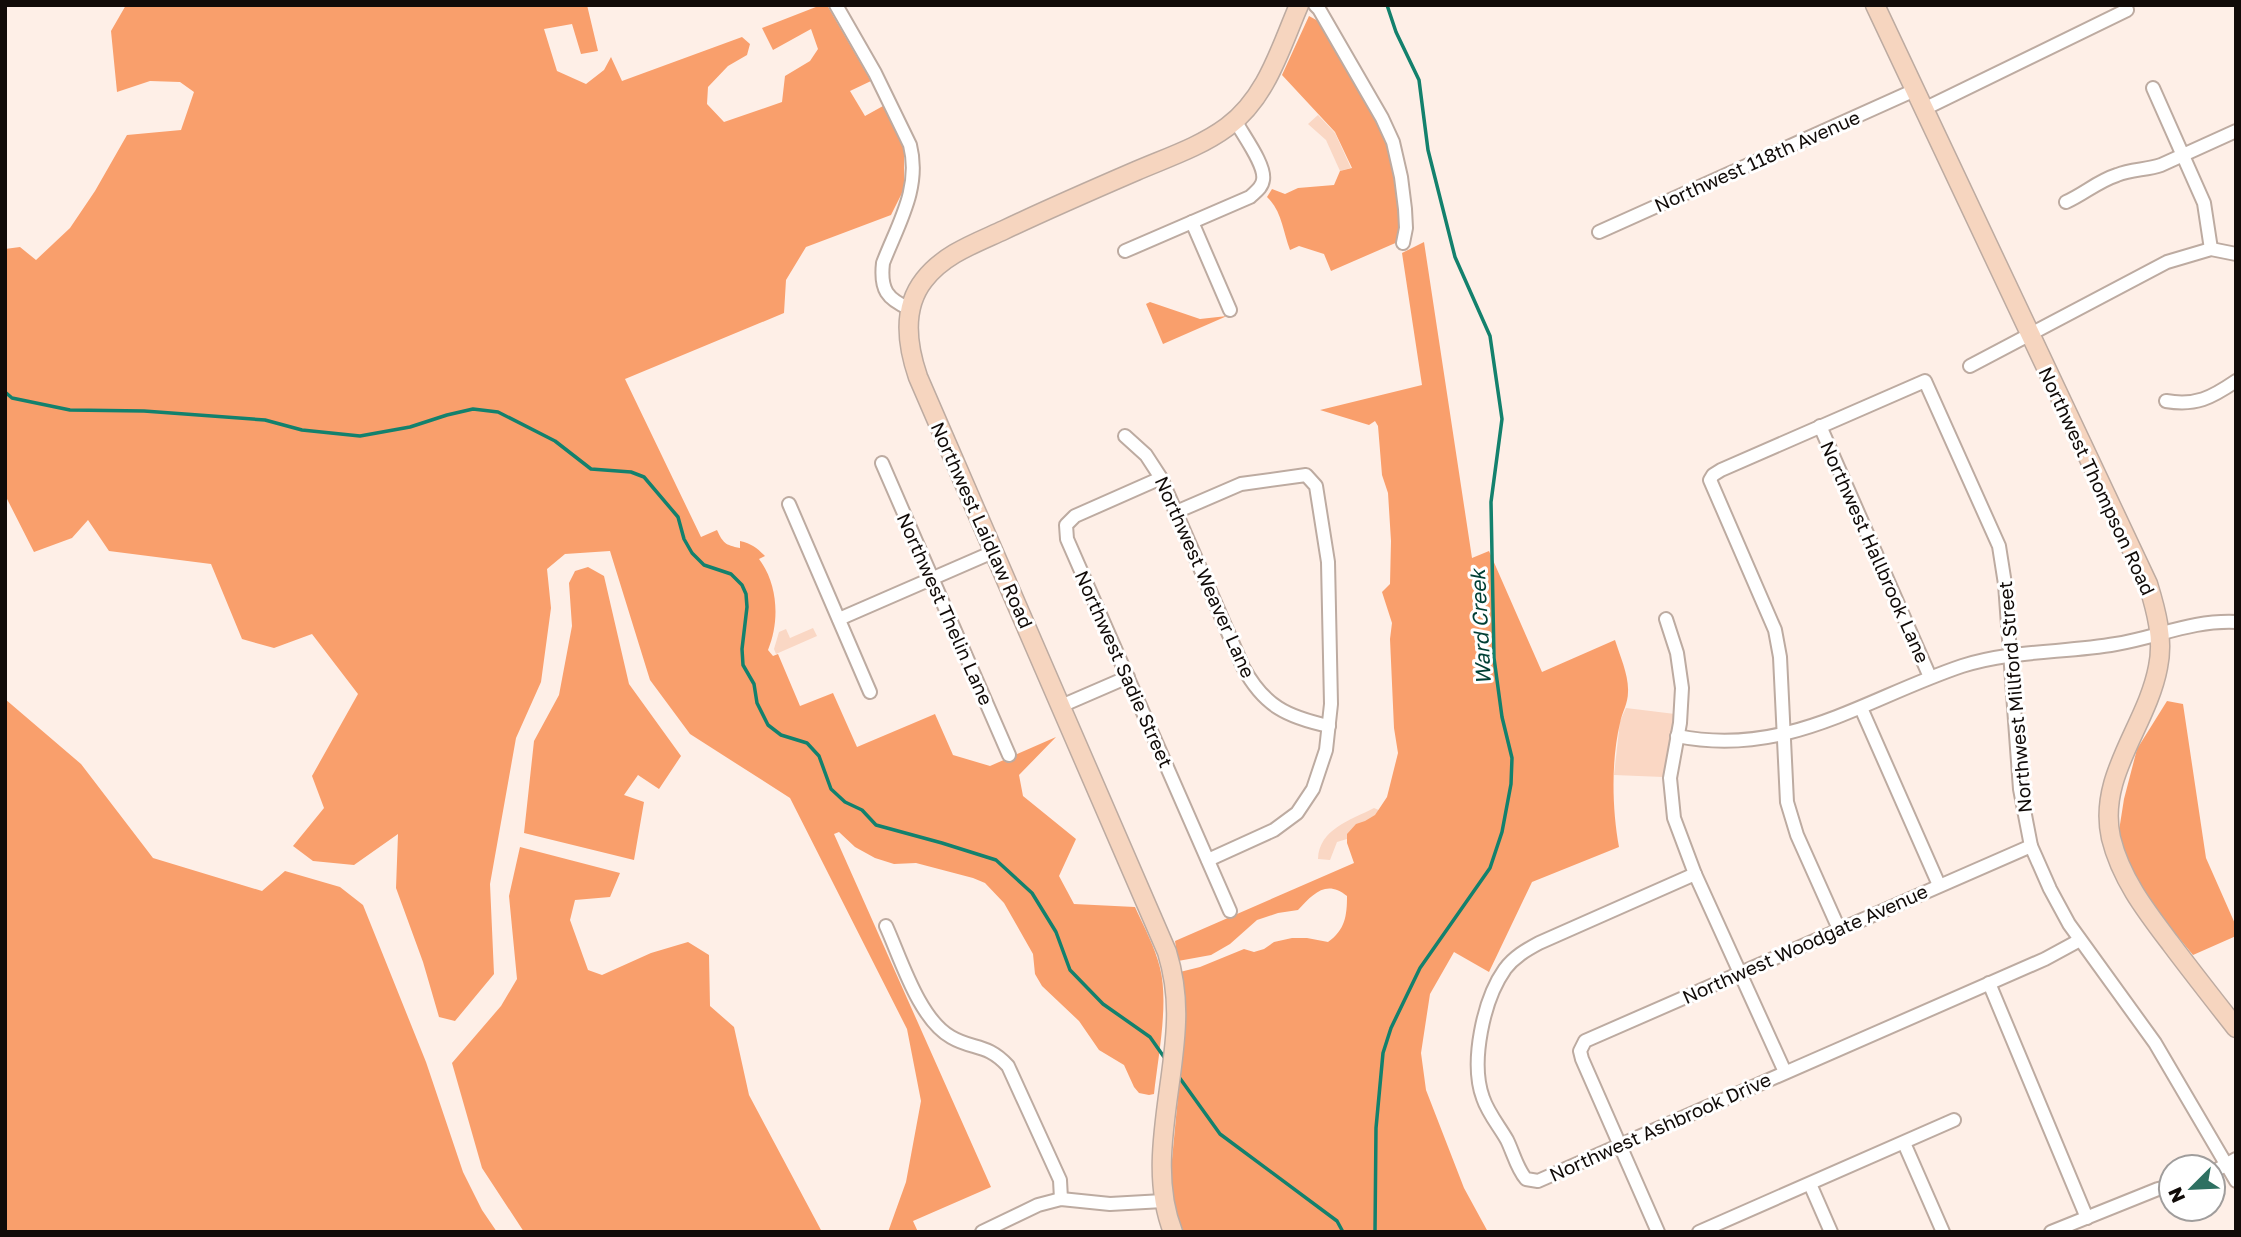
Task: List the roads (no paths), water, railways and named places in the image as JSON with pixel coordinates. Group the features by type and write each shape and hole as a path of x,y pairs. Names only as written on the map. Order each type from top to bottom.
{"street":[{"path":"836,5 875,73 910,145 911,191 886,256 882,274 888,295 910,309"},
{"name":"Northwest Laidlaw Road","path":"1173,1232 1163,1201 1161,1183 1176,1023 1176,993 1172,968 1149,905 918,377 910,351 910,309 923,281 953,254 1226,128 1260,93 1299,5"},
{"path":"1315,5 1320,9 1393,142 1405,209 1406,228 1403,243"},
{"name":"Northwest Thompson Road","path":"1875,5 2148,584 2157,613 2160,654 2148,702 2118,766 2111,790 2110,835 2116,856 2135,895 2236,1028"},
{"path":"1924,109 2127,10"},
{"path":"2153,88 2204,203 2211,249"},
{"name":"Northwest 118th Avenue","path":"1598,232 1915,90"},
{"path":"1125,251 1250,197 1261,187 1261,167 1235,120"},
{"path":"2066,202 2100,181 2121,173 2150,169 2236,131"},
{"path":"1192,222 1230,310"},
{"path":"1970,366 2167,262 2211,249 2236,254"},
{"name":"Northwest Millford Street","path":"1820,426 1925,381 1999,546 2004,572 2021,798 2031,846 2058,906 2155,1043 2231,1162 2236,1181"},
{"path":"2166,401 2192,403 2215,394 2236,381"},
{"path":"1820,426 1721,470 1711,477 1710,483 1775,630 1779,648 1789,812 1839,929"},
{"name":"Northwest Hallbrook Lane","path":"1820,426 1930,677"},
{"name":"Northwest Weaver Lane","path":"1125,436 1146,455 1161,478 1243,667 1256,688 1272,705 1291,716 1329,726"},
{"name":"Northwest Thelin Lane","path":"882,463 1009,755"},
{"path":"1176,512 1241,484 1298,474 1307,475 1318,492 1328,562 1331,704 1326,750 1313,789 1297,813 1274,830 1208,860"},
{"name":"Northwest Sadie Street","path":"1161,478 1075,516 1066,524 1067,538 1230,911"},
{"path":"789,504 870,692"},
{"path":"839,619 993,552"},
{"path":"1666,619 1681,677 1681,713 1670,778 1672,804 1695,874 1784,1072"},
{"path":"1677,736 1728,742 1784,734 1861,708 1930,677 1976,662 2101,646 2202,622 2236,622"},
{"path":"1061,706 1128,677"},
{"path":"1861,708 1939,885"},
{"name":"Northwest Woodgate Avenue","path":"1620,1144 1582,1059 1581,1047 1588,1039 2031,846"},
{"name":"Northwest Ashbrook Drive","path":"1695,874 1533,946 1520,954 1507,968 1492,996 1478,1052 1479,1082 1483,1099 1523,1176 1530,1180 1538,1181 1989,984 2080,940"},
{"path":"886,926 921,1005 939,1030 953,1039 986,1048 1008,1066 1060,1180 1061,1199"},
{"path":"1989,984 2087,1219"},
{"path":"1699,1232 1718,1229 1810,1184 1954,1120"},
{"path":"1903,1143 1943,1232"},
{"path":"1620,1144 1658,1232"},
{"path":"1810,1184 1830,1232"},
{"path":"2051,1232 2157,1189"},
{"path":"982,1232 1038,1205 1061,1199 1111,1204 1163,1201"}],"waterway":[{"name":"Ward Creek","path":"1375,1232 1376,1128 1383,1053 1391,1028 1420,968 1490,868 1502,832 1511,784 1512,758 1502,717 1494,658 1491,502 1502,419 1490,336 1455,257 1428,150 1419,80 1396,32 1387,5"},
{"path":"5,392 12,398 70,410 144,411 265,420 302,430 360,436 410,427 473,409 498,412 555,441 591,469 631,472 644,477 678,517 684,539 692,553 704,565 731,574 742,585 747,607 743,665 754,684 757,703 768,725 781,735 807,743 819,756 831,789 845,802 862,810 876,825 996,860 1032,893 1056,932 1070,970 1103,1004 1150,1037 1164,1057"},
{"path":"1179,1077 1220,1134 1337,1221 1343,1232"}]}
